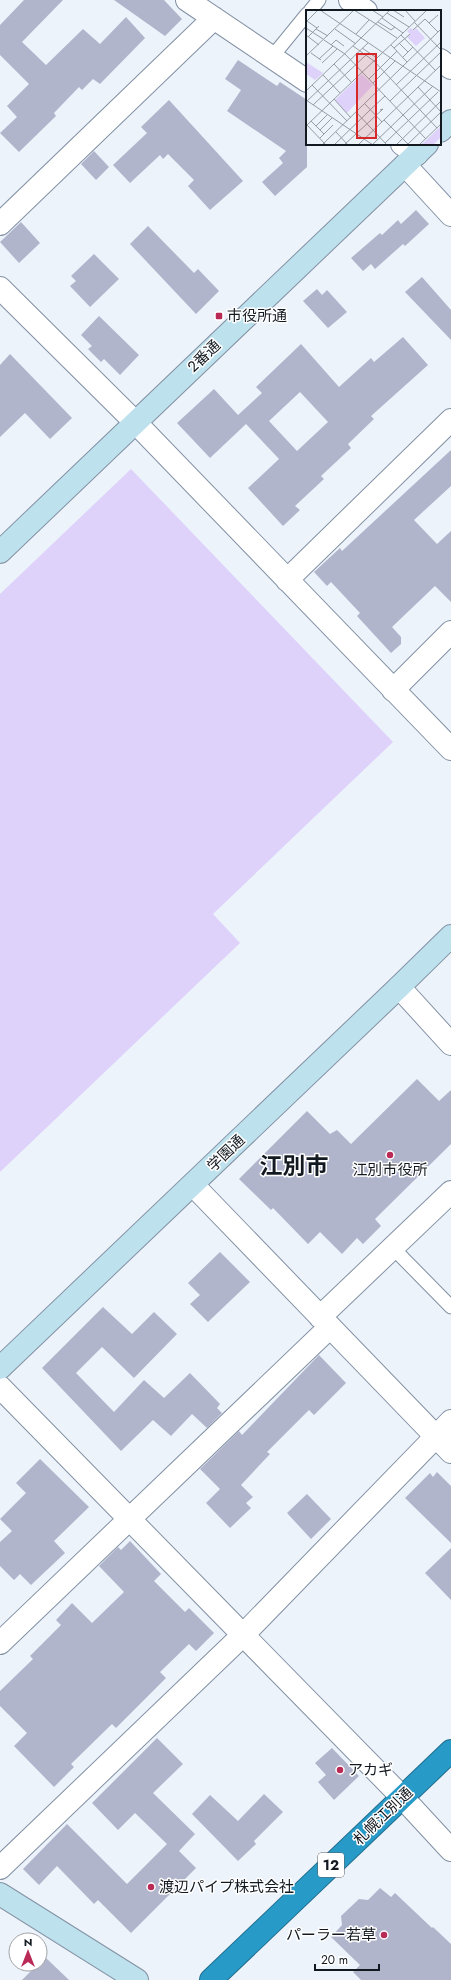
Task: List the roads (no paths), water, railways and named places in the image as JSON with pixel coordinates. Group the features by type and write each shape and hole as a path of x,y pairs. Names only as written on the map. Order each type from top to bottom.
{"highway":[{"name":"札幌江別通","path":"211,1980 451,1751"}],"street":[{"path":"186,0 306,80"},
{"path":"350,0 365,10"},
{"path":"0,224 214,18"},
{"path":"441,61 451,68"},
{"path":"441,130 451,121"},
{"path":"413,152 451,215"},
{"name":"2番通","path":"0,552 413,152"},
{"path":"0,288 135,422 451,749"},
{"path":"287,580 451,420"},
{"path":"393,690 451,632"},
{"name":"学園通","path":"0,1368 193,1185 451,936"},
{"path":"399,987 451,1044"},
{"path":"193,1185 325,1322 443,1429 451,1452"},
{"path":"0,1643 130,1519 325,1322 393,1248 451,1192"},
{"path":"0,1386 402,1797 451,1850"},
{"path":"0,1868 243,1635 443,1429"},
{"path":"0,1894 137,1980"}],"lane":[{"path":"311,10 319,0"},
{"path":"272,57 306,15"},
{"path":"393,1248 451,1307"}],"place":[{"name":"市役所通","path":"219,316"},
{"name":"江別市役所","path":"390,1155"},
{"name":"アカギ","path":"340,1770"},
{"name":"渡辺パイプ株式会社","path":"151,1887"},
{"name":"パーラー若草","path":"384,1935"}],"district":[{"name":"江別市","path":"294,1166"}]}
